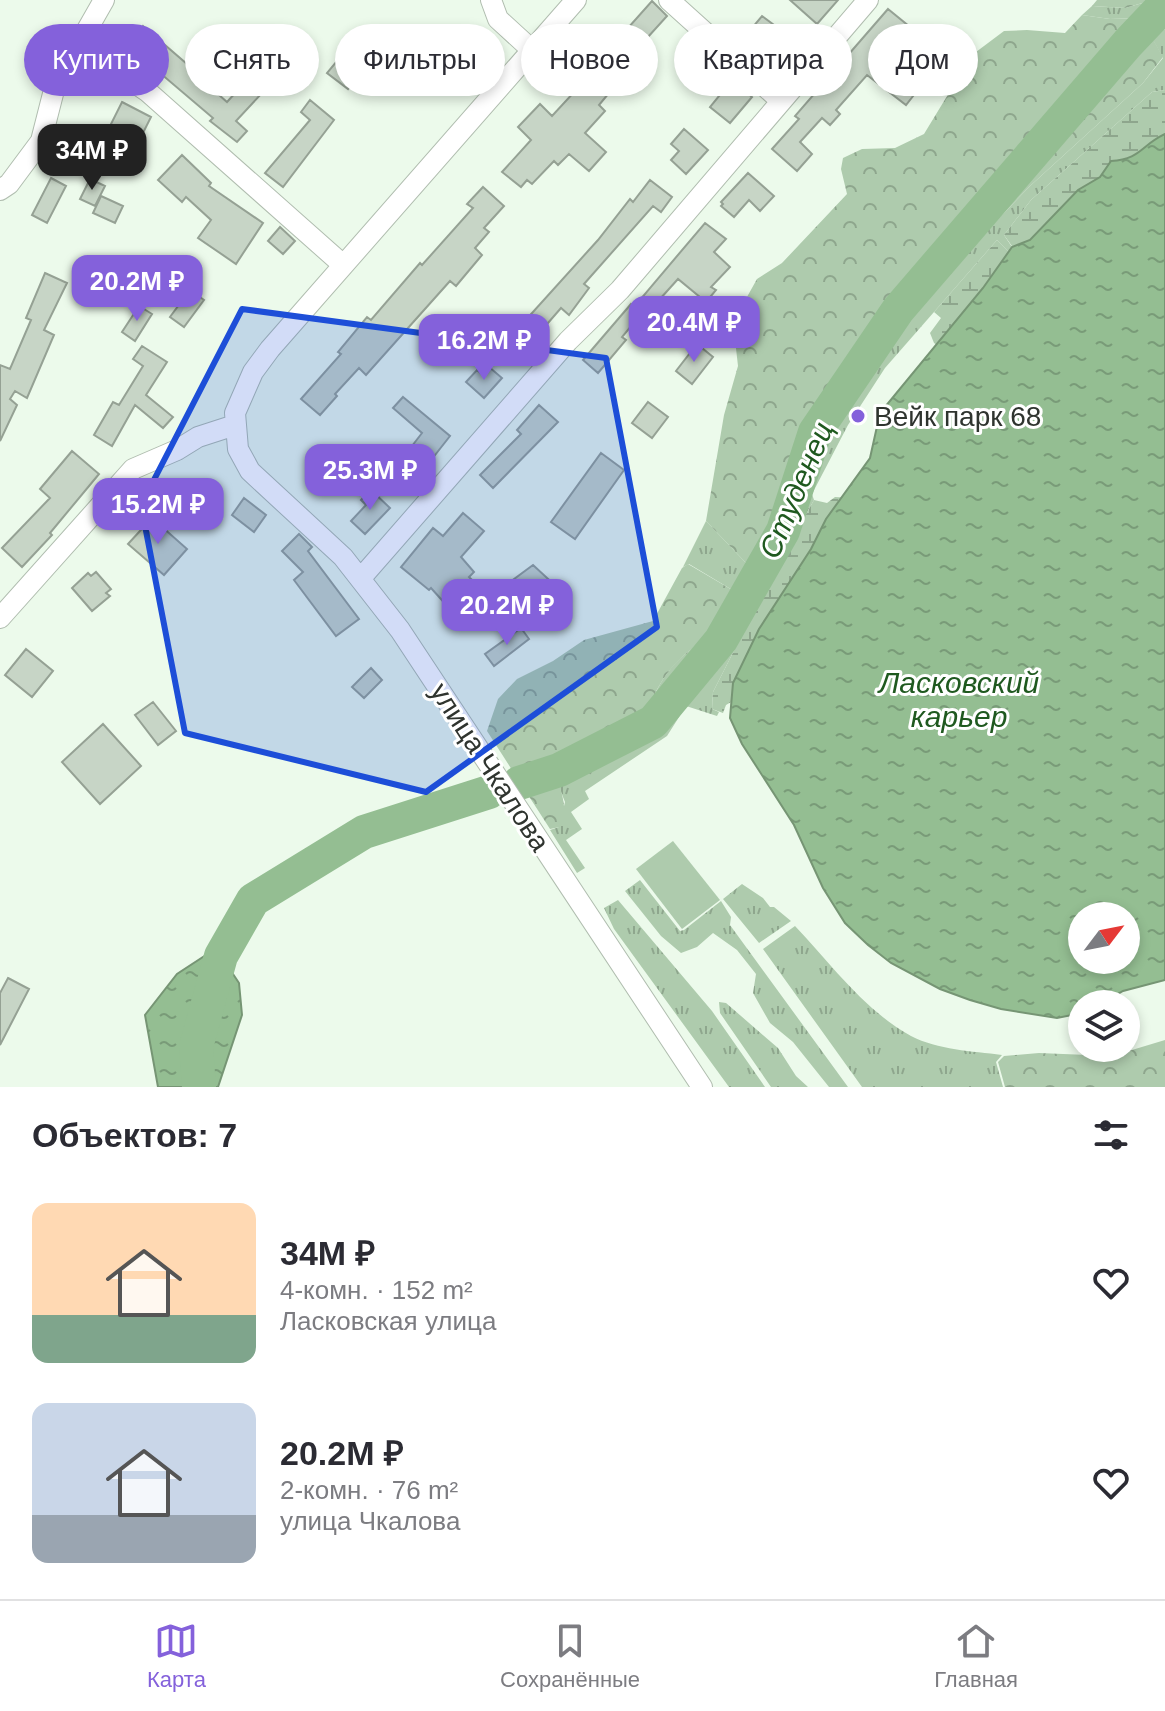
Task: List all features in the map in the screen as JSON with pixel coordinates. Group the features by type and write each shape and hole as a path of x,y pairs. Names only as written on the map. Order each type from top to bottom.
{"street":[{"path":"91,24 104,0"},
{"path":"491,0 498,19 521,40"},
{"path":"556,24 576,0"},
{"path":"669,0 781,101"},
{"path":"361,578 568,341 620,290 868,0"},
{"path":"0,618 133,469 198,437 235,425 238,404 253,372 294,319 521,64"},
{"path":"0,190 9,184 41,141 52,96"},
{"path":"153,96 342,264"},
{"name":"улица Чкалова","path":"235,425 238,449 250,471 343,557 423,665 702,1087"}],"highlighted area":[{"path":"242,309 606,358 657,627 426,792 185,733 141,505"}],"green space":[{"path":"1097,0 1165,0 1165,30 1146,2 1125,8 1092,6"},
{"path":"1146,2 1165,30 1165,90 1152,92 1031,200 1004,235 1012,247 1009,252 997,240 885,368 848,425 812,494 814,500 713,692 712,709 719,712 717,716 686,706 667,736 585,791 589,799 571,812 582,829 566,840 585,868 577,873 550,830 559,827 565,802 559,787 660,730 648,714 663,679 690,650 712,639 808,478 851,397 886,348 982,236 1030,186 1143,83 1163,58 1141,18 1110,19 1082,15 1092,6 1125,8"},
{"path":"1082,15 1110,19 1141,18 1163,57 1143,83 1030,186 982,236 886,348 851,397 808,478 712,639 680,659 663,679 648,714 660,730 560,787 564,817 560,827 550,829 487,731 498,699 517,679 553,661 584,640 653,621 682,568 688,564 734,591 747,564 706,521 724,415 738,366 733,322 757,279 782,263 847,194 841,169 843,158 862,149 895,148 924,134 947,96 978,96 978,50 1004,31 1065,33"},
{"path":"1165,90 1165,167 1019,256 1004,235 1031,200 1152,92"},
{"path":"997,240 1011,254 947,352 934,343 930,333 941,318 934,312"},
{"path":"835,497 852,498 738,698 726,705 723,713 712,709 713,692 814,500 827,503"},
{"path":"706,521 747,564 734,591 689,564 683,567"},
{"path":"673,841 720,900 682,929 636,869"},
{"path":"640,880 680,931 721,901 731,917 730,925 848,1087 829,1087 793,1042 770,1023 753,993 756,974 737,950 713,933 697,947 681,953 661,936 625,891"},
{"path":"742,884 791,921 759,943 723,899"},
{"path":"618,900 712,1011 765,1087 729,1087 614,929 604,908"},
{"path":"795,926 849,986 894,1026 932,1044 1002,1055 996,1062 1003,1087 862,1087 763,949"},
{"path":"719,1002 726,1003 778,1048 796,1076 808,1087 771,1087 720,1013"},
{"path":"1165,1040 1165,1087 1005,1087 998,1062 1004,1056 1039,1053 1068,1054 1068,1062 1140,1062 1140,1048"}],"water":[{"name":"Ласковский карьер","path":"1165,134 1165,980 1127,990 1068,990 1068,1016 1057,1018 1001,1009 940,989 891,963 845,923 823,888 794,825 742,744 730,718 733,683 759,629 811,549 826,519 870,458 880,413 983,288 1012,247 1030,240 1078,190 1100,177 1111,161 1135,155"},
{"path":"206,955 221,956 239,983 242,1015 218,1087 158,1087 145,1015 177,974"}],"building":[{"path":"790,0 838,0 817,24"},
{"path":"652,1 667,16 658,26 632,24"},
{"path":"888,9 906,24 875,24"},
{"path":"762,16 773,24 755,24"},
{"path":"868,32 868,76 852,92 852,50"},
{"path":"169,48 185,62 185,94 169,81"},
{"path":"335,63 335,79 327,73"},
{"path":"187,96 220,96 227,102 232,96 259,96 236,121 247,131 237,142 210,121 213,118"},
{"path":"571,96 606,96 599,105 605,111 585,133 606,152 589,171 569,154 558,165 554,161 532,184 527,180 521,187 502,172 531,140 518,127 540,104 552,116"},
{"path":"719,96 752,97 730,123 710,107"},
{"path":"812,96 848,96 836,110 840,114 830,125 822,118 800,142 812,154 797,171 772,149 799,119 795,116"},
{"path":"894,96 913,96 906,105"},
{"path":"310,100 334,120 283,187 265,173 310,120 301,112"},
{"path":"122,102 151,117 139,141 131,137 128,143 115,137 118,130 110,126"},
{"path":"684,129 708,150 686,174 671,160 679,151 671,144"},
{"path":"182,155 211,183 209,186 263,223 236,264 198,238 211,220 186,197 182,202 158,180"},
{"path":"748,173 774,196 760,211 749,200 734,217 721,206 721,202"},
{"path":"51,178 66,186 47,223 32,215"},
{"path":"90,179 105,186 95,206 80,199"},
{"path":"650,180 672,197 661,212 653,206 584,284 589,288 569,315 561,308 528,346 514,333"},
{"path":"483,187 504,206 484,228 489,232 475,248 482,255 456,286 450,281 366,375 359,368 320,415 301,399 341,354 338,352 367,317 371,320 473,208 467,204"},
{"path":"101,196 123,206 115,223 93,213"},
{"path":"705,223 726,239 714,252 730,267 711,287 716,290 706,302 678,279 650,310 639,301"},
{"path":"280,227 295,241 283,254 268,241"},
{"path":"45,273 67,283 44,330 54,335 27,398 15,391 10,399 17,405 0,441 0,365 10,369 31,320 26,318"},
{"path":"190,290 204,300 184,327 170,317"},
{"path":"631,304 642,313 622,337 626,340 598,373 583,360"},
{"path":"139,306 152,314 135,341 122,332"},
{"path":"697,344 713,357 692,384 676,371"},
{"path":"142,346 167,362 146,395 173,417 163,428 135,405 112,446 94,435 113,402 119,405 143,366 133,359"},
{"path":"489,367 502,378 484,398 466,382 477,370 482,374"},
{"path":"403,397 450,436 413,483 395,468 422,433 393,408"},
{"path":"648,402 668,417 652,438 632,423"},
{"path":"539,405 558,422 493,488 480,475 521,434 517,430"},
{"path":"72,451 99,474 50,533 52,535 22,567 2,548 50,498 40,489"},
{"path":"601,453 624,470 575,539 551,522"},
{"path":"371,490 390,508 365,534 351,521 366,505 361,500"},
{"path":"244,498 266,515 254,532 232,515"},
{"path":"463,513 484,531 461,557 474,572 469,577 475,583 449,608 431,588 429,590 401,567 433,528 443,536"},
{"path":"152,518 187,549 164,575 128,544"},
{"path":"299,534 312,547 308,551 359,619 336,636 294,580 303,572 282,551"},
{"path":"533,565 559,589 549,600 535,588 503,612 491,596"},
{"path":"96,572 111,589 106,593 110,596 92,611 72,588 88,573 91,576"},
{"path":"521,628 529,639 494,666 485,654"},
{"path":"26,649 53,671 32,697 5,675"},
{"path":"371,668 382,680 364,698 352,687"},
{"path":"153,702 176,731 158,745 135,715"},
{"path":"103,724 141,766 100,804 62,762"},
{"path":"8,978 29,989 0,1045 0,993"}],"waterway":[{"name":"Студенец","path":"519,783 559,770 653,722 721,640 783,531 815,432 898,310 1165,4"},
{"name":"Студенец","path":"199,1087 196,1047 221,956 253,900 364,832 489,792"}],"place":[{"name":"Вейк парк 68","path":"858,416"}]}
